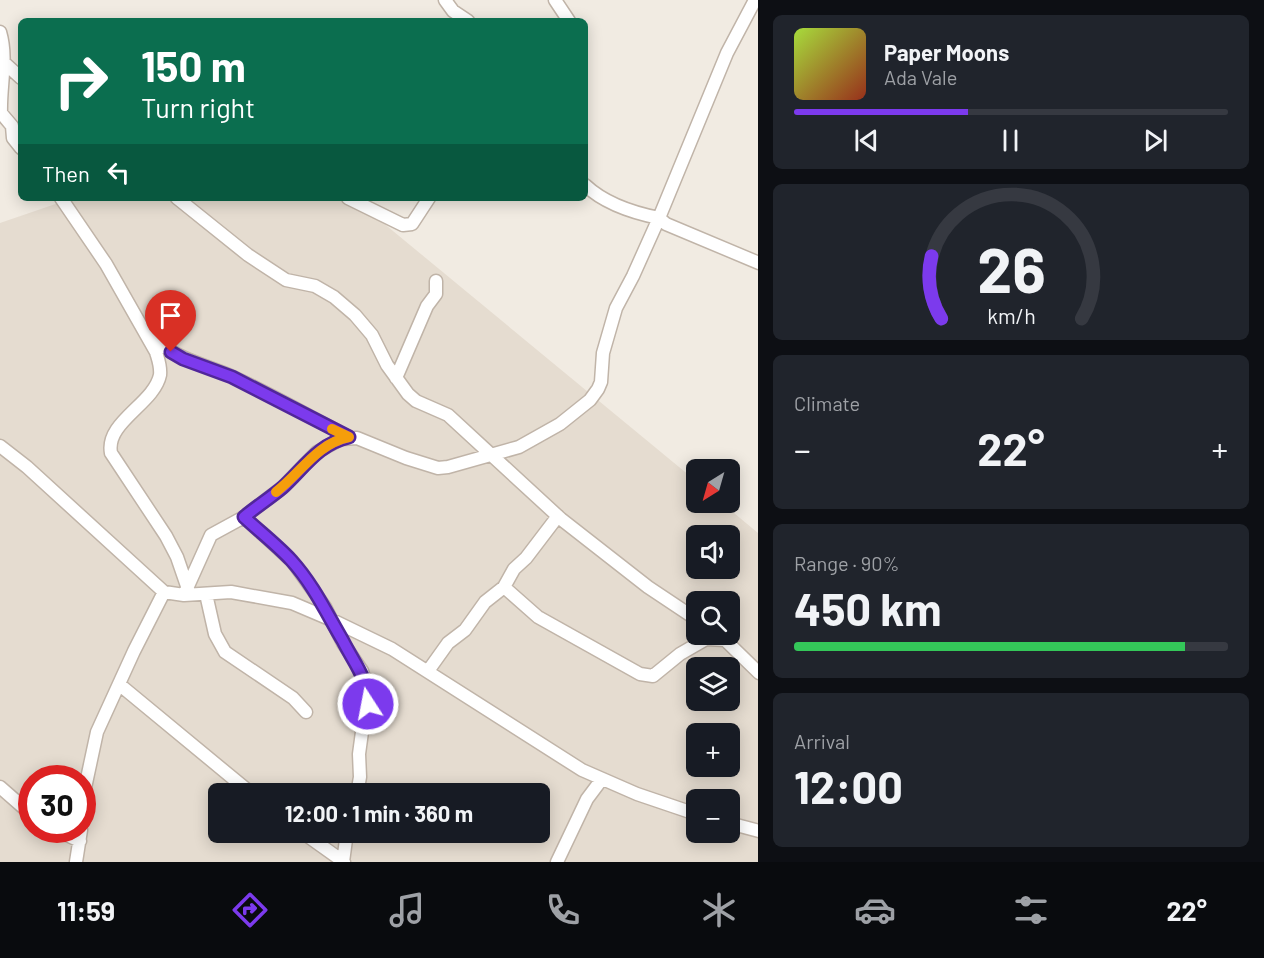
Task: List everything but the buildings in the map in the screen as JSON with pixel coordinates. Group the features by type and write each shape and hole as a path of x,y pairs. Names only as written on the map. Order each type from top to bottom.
{"street":[{"path":"445,0 453,11 464,18"},
{"path":"555,0 567,18"},
{"path":"185,590 211,535 244,517 282,487 316,452 340,439 357,438 406,458 438,468 448,467 519,447 553,428 590,400 601,382 603,353 616,308 659,218 724,60 755,0"},
{"path":"0,32 3,43 1,113 12,126 13,138 18,144"},
{"path":"2,61 18,74"},
{"path":"590,193 642,214 659,218 666,224 758,262"},
{"path":"63,201 106,264 156,351 160,366 159,378 153,389 113,435 110,447 111,453 166,536 177,557 185,590"},
{"path":"181,201 248,255 286,280 315,286 334,297 355,315 372,335 387,364 408,394 416,401 448,415 558,516 648,587 686,612"},
{"path":"354,201 403,225 412,224 427,201"},
{"path":"396,378 427,306 436,294 436,281"},
{"path":"143,327 158,343 183,359 232,377 349,437"},
{"path":"0,446 27,467 164,592 185,590 206,594 231,592 291,603 332,620 392,649 582,770 637,794 686,811"},
{"path":"428,671 448,643 465,630 485,602 504,586 514,569 526,558 558,516"},
{"path":"244,517 292,561 325,607 343,643 362,671 368,690 368,704 359,754 359,783"},
{"path":"504,586 538,617 640,674 653,676 680,654 696,645"},
{"path":"89,765 97,732 164,592"},
{"path":"206,594 215,634 225,652 293,698 306,712"},
{"path":"730,645 758,672"},
{"path":"120,685 239,783"},
{"path":"557,862 587,799 602,779"},
{"path":"0,787 18,803"},
{"path":"740,826 758,831"},
{"path":"76,862 79,843"},
{"path":"317,843 343,862 346,843"}],"shaded area":[{"path":"64,201 357,201 686,473 686,513 734,513 758,533 758,862 0,862 0,223"}],"slow traffic":[{"path":"276,492 316,452 340,439 349,437 332,429"}],"route":[{"path":"171,352 183,359 232,377 349,437 340,439 316,452 282,487 244,517 292,561 325,607 343,643 362,671 368,690 368,704"}]}
